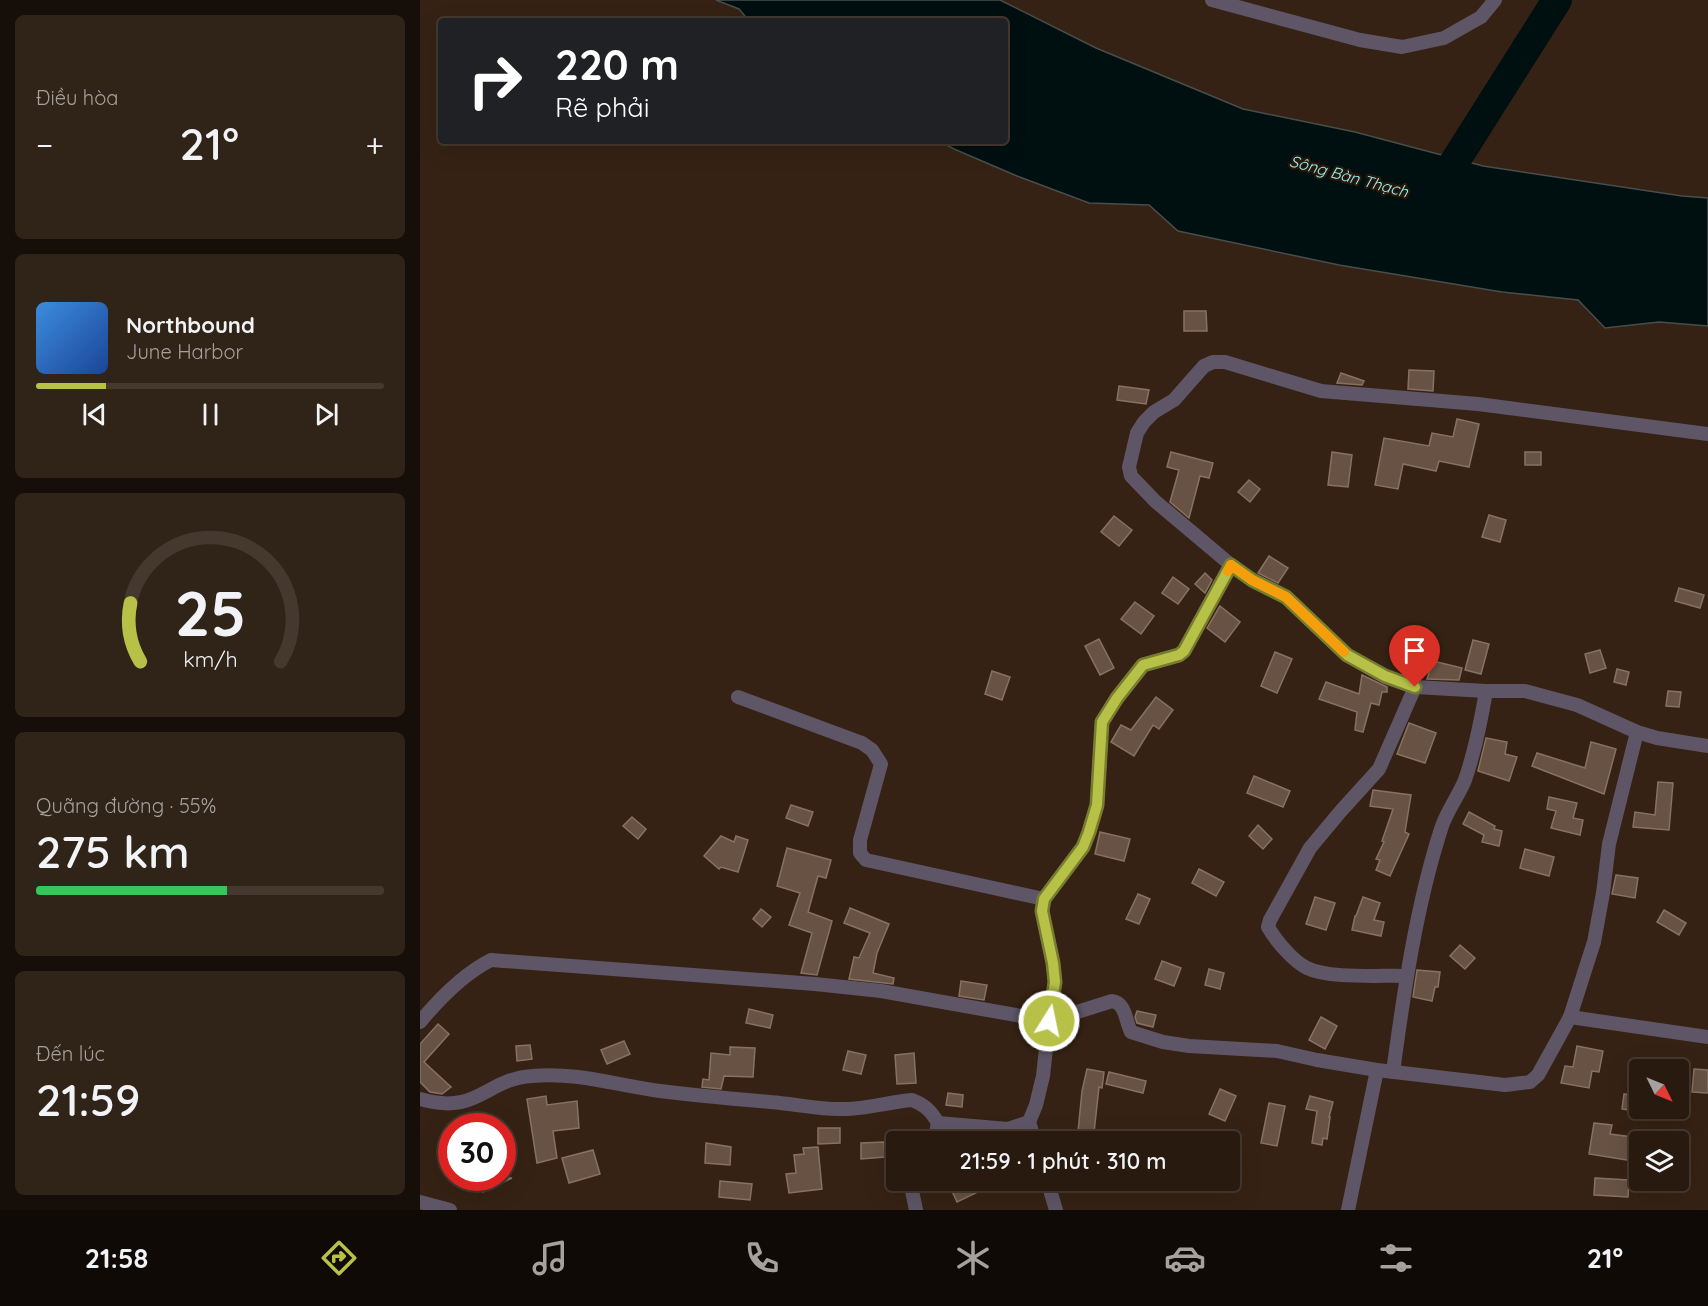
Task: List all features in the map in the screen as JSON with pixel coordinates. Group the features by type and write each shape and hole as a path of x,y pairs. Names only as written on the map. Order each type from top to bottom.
{"street":[{"path":"1212,0 1360,40 1402,47 1444,38 1481,17 1495,0"},
{"path":"1708,434 1478,404 1321,391 1225,362 1213,362 1204,366 1173,400 1154,412 1144,422 1137,433 1129,467 1131,476 1155,501 1231,565 1252,580 1286,597 1347,655 1385,676 1415,687 1525,691 1541,694 1577,705 1637,732 1708,746"},
{"path":"1032,1131 1029,1122 1043,1076 1055,982 1042,911 1044,899 1083,847 1089,832 1097,805 1102,722 1143,665 1179,655 1184,651 1231,565"},
{"path":"1406,976 1318,972 1306,968 1278,943 1268,927 1310,848 1379,769 1415,687"},
{"path":"1393,1072 1406,976 1440,831 1465,779 1476,745 1486,691"},
{"path":"738,697 862,743 879,758 881,764 860,840 860,854 866,860 1044,899"},
{"path":"420,1022 469,972 491,960 881,991 1049,1021 1112,1001 1122,1006 1131,1032 1163,1042 1212,1049 1277,1051 1377,1070 1504,1085 1530,1082 1538,1075 1570,1017 1594,942 1609,844 1637,732"},
{"path":"1570,1017 1708,1037"},
{"path":"1348,1210 1377,1070"},
{"path":"420,1099 440,1104 458,1104 524,1076 562,1075 595,1078 652,1090 843,1109 912,1100 932,1112 938,1123 936,1131"},
{"path":"938,1123 1008,1129 1029,1122"},
{"path":"911,1191 916,1210"},
{"path":"1050,1191 1056,1210"},
{"path":"420,1202 450,1210"}],"water":[{"name":"Sông Bàn Thạch","path":"716,0 1000,0 1096,48 1243,109 1355,132 1483,166 1708,198 1708,326 1659,322 1605,328 1578,300 1502,292 1339,265 1178,231 1149,205 1089,203 1017,176 945,144 1008,144 1008,18 746,18 739,9"}],"building":[{"path":"1184,311 1206,311 1207,331 1184,331"},
{"path":"1409,370 1434,371 1433,391 1408,389"},
{"path":"1341,373 1364,381 1362,385 1337,383"},
{"path":"1119,386 1149,390 1146,404 1117,400"},
{"path":"1457,419 1479,424 1469,467 1439,461 1436,471 1403,464 1398,489 1375,485 1384,438 1429,446 1432,433 1453,437"},
{"path":"1171,452 1213,463 1209,478 1200,476 1189,518 1170,502 1179,470 1167,467"},
{"path":"1332,452 1352,455 1348,487 1328,485"},
{"path":"1525,452 1541,452 1541,465 1525,465"},
{"path":"1249,480 1260,489 1250,502 1238,492"},
{"path":"1489,515 1506,520 1500,542 1482,537"},
{"path":"1114,516 1132,530 1119,546 1101,532"},
{"path":"1269,556 1288,568 1278,583 1258,573"},
{"path":"1205,573 1212,580 1205,593 1195,584"},
{"path":"1173,577 1189,589 1178,604 1162,593"},
{"path":"1679,588 1704,595 1700,608 1675,601"},
{"path":"1135,602 1154,616 1141,634 1121,619"},
{"path":"1220,606 1240,622 1225,642 1207,628"},
{"path":"1099,639 1114,668 1100,675 1085,646"},
{"path":"1473,640 1489,644 1481,674 1465,670"},
{"path":"1600,650 1606,668 1590,673 1585,654"},
{"path":"1275,652 1292,659 1277,693 1261,686"},
{"path":"1433,661 1462,668 1459,680 1427,679"},
{"path":"1617,669 1629,672 1626,685 1614,682"},
{"path":"992,671 1010,677 1002,700 985,694"},
{"path":"1362,675 1387,687 1387,692 1382,692 1379,705 1371,703 1363,732 1355,730 1357,712 1319,699 1326,682 1359,694"},
{"path":"1668,691 1681,692 1679,707 1666,706"},
{"path":"1156,697 1173,710 1159,729 1153,725 1134,756 1111,742 1121,725 1131,730"},
{"path":"1409,723 1436,733 1425,763 1397,754"},
{"path":"1486,738 1507,742 1505,754 1517,757 1509,781 1478,771"},
{"path":"1591,742 1616,749 1604,794 1532,766 1537,753 1585,768"},
{"path":"1254,776 1290,791 1283,807 1247,793"},
{"path":"1658,782 1673,783 1669,830 1633,827 1635,812 1655,815"},
{"path":"1373,790 1411,795 1405,832 1409,834 1390,876 1376,870 1380,860 1376,859 1384,842 1382,841 1393,809 1370,806"},
{"path":"1549,797 1577,803 1573,818 1583,820 1580,835 1551,828 1556,811 1547,809"},
{"path":"791,805 813,812 808,826 786,818"},
{"path":"1469,812 1495,826 1494,829 1502,831 1499,846 1482,842 1484,835 1463,824"},
{"path":"632,817 646,829 638,839 623,826"},
{"path":"1258,825 1272,839 1263,849 1249,836"},
{"path":"1100,832 1130,839 1124,861 1095,854"},
{"path":"721,836 734,842 736,836 748,840 738,872 721,867 719,869 704,856"},
{"path":"787,848 831,860 826,878 818,876 808,912 832,921 817,975 801,973 812,933 789,925 800,893 777,886"},
{"path":"1525,849 1554,857 1549,876 1520,868"},
{"path":"1199,869 1224,882 1216,896 1192,883"},
{"path":"1616,875 1638,878 1635,898 1612,894"},
{"path":"1138,894 1150,899 1139,924 1126,919"},
{"path":"1315,897 1335,903 1326,930 1306,924"},
{"path":"1363,897 1380,903 1374,920 1384,922 1381,936 1352,930"},
{"path":"850,908 889,924 877,953 873,973 894,978 893,984 849,979 854,957 859,958 870,933 844,923"},
{"path":"761,909 771,917 762,927 753,919"},
{"path":"1664,910 1686,923 1679,935 1657,922"},
{"path":"1460,945 1475,958 1465,969 1450,956"},
{"path":"1162,961 1181,968 1174,986 1155,979"},
{"path":"1209,969 1224,973 1220,989 1205,985"},
{"path":"1417,970 1440,972 1438,987 1435,987 1432,1001 1413,997"},
{"path":"961,981 987,985 984,1000 959,996"},
{"path":"749,1009 773,1015 770,1028 746,1023"},
{"path":"1137,1011 1156,1015 1153,1027 1137,1023 1135,1017"},
{"path":"1321,1017 1337,1026 1325,1049 1309,1040"},
{"path":"438,1024 449,1034 424,1062 451,1087 442,1094 430,1092 420,1082 420,1044"},
{"path":"624,1041 630,1054 607,1064 601,1050"},
{"path":"530,1045 532,1059 517,1061 516,1046"},
{"path":"1577,1046 1603,1051 1599,1072 1592,1071 1589,1088 1561,1083 1565,1066 1573,1067"},
{"path":"730,1047 755,1048 753,1077 724,1076 721,1089 702,1087 703,1079 709,1080 711,1053 730,1055"},
{"path":"848,1051 866,1055 861,1074 843,1070"},
{"path":"914,1053 916,1083 897,1084 895,1055"},
{"path":"1087,1069 1104,1072 1102,1088 1099,1087 1094,1131 1078,1131 1082,1091"},
{"path":"1694,1069 1708,1070 1708,1093 1692,1092"},
{"path":"1109,1072 1146,1081 1143,1093 1106,1084"},
{"path":"1220,1089 1236,1096 1225,1121 1209,1114"},
{"path":"948,1093 963,1095 962,1107 946,1105"},
{"path":"1624,1094 1629,1095 1629,1110 1622,1109"},
{"path":"546,1096 547,1105 577,1101 579,1128 553,1131 557,1158 537,1163 527,1099"},
{"path":"1310,1096 1333,1102 1327,1139 1323,1138 1322,1145 1312,1143 1317,1111 1306,1109"},
{"path":"1269,1103 1285,1106 1277,1146 1261,1143"},
{"path":"1594,1123 1612,1125 1610,1134 1629,1137 1629,1160 1589,1154"},
{"path":"818,1128 840,1128 840,1143 818,1144"},
{"path":"884,1142 885,1157 861,1159 861,1143"},
{"path":"706,1143 731,1147 730,1165 705,1163"},
{"path":"818,1147 822,1189 789,1193 786,1174 796,1173 794,1155 804,1154 803,1148"},
{"path":"593,1150 600,1174 569,1183 562,1158"},
{"path":"1595,1178 1629,1180 1628,1197 1594,1195"},
{"path":"720,1181 752,1184 750,1200 719,1197"},
{"path":"952,1191 980,1191 957,1202"}],"waterway":[{"path":"1435,193 1557,0"}],"slow traffic":[{"path":"1228,571 1231,565 1252,580 1286,597 1344,652"}],"route":[{"path":"1049,1021 1055,982 1042,911 1044,899 1083,847 1089,832 1097,805 1102,722 1117,698 1143,665 1179,655 1184,651 1231,565 1252,580 1286,597 1347,655 1385,676 1415,687"}]}
